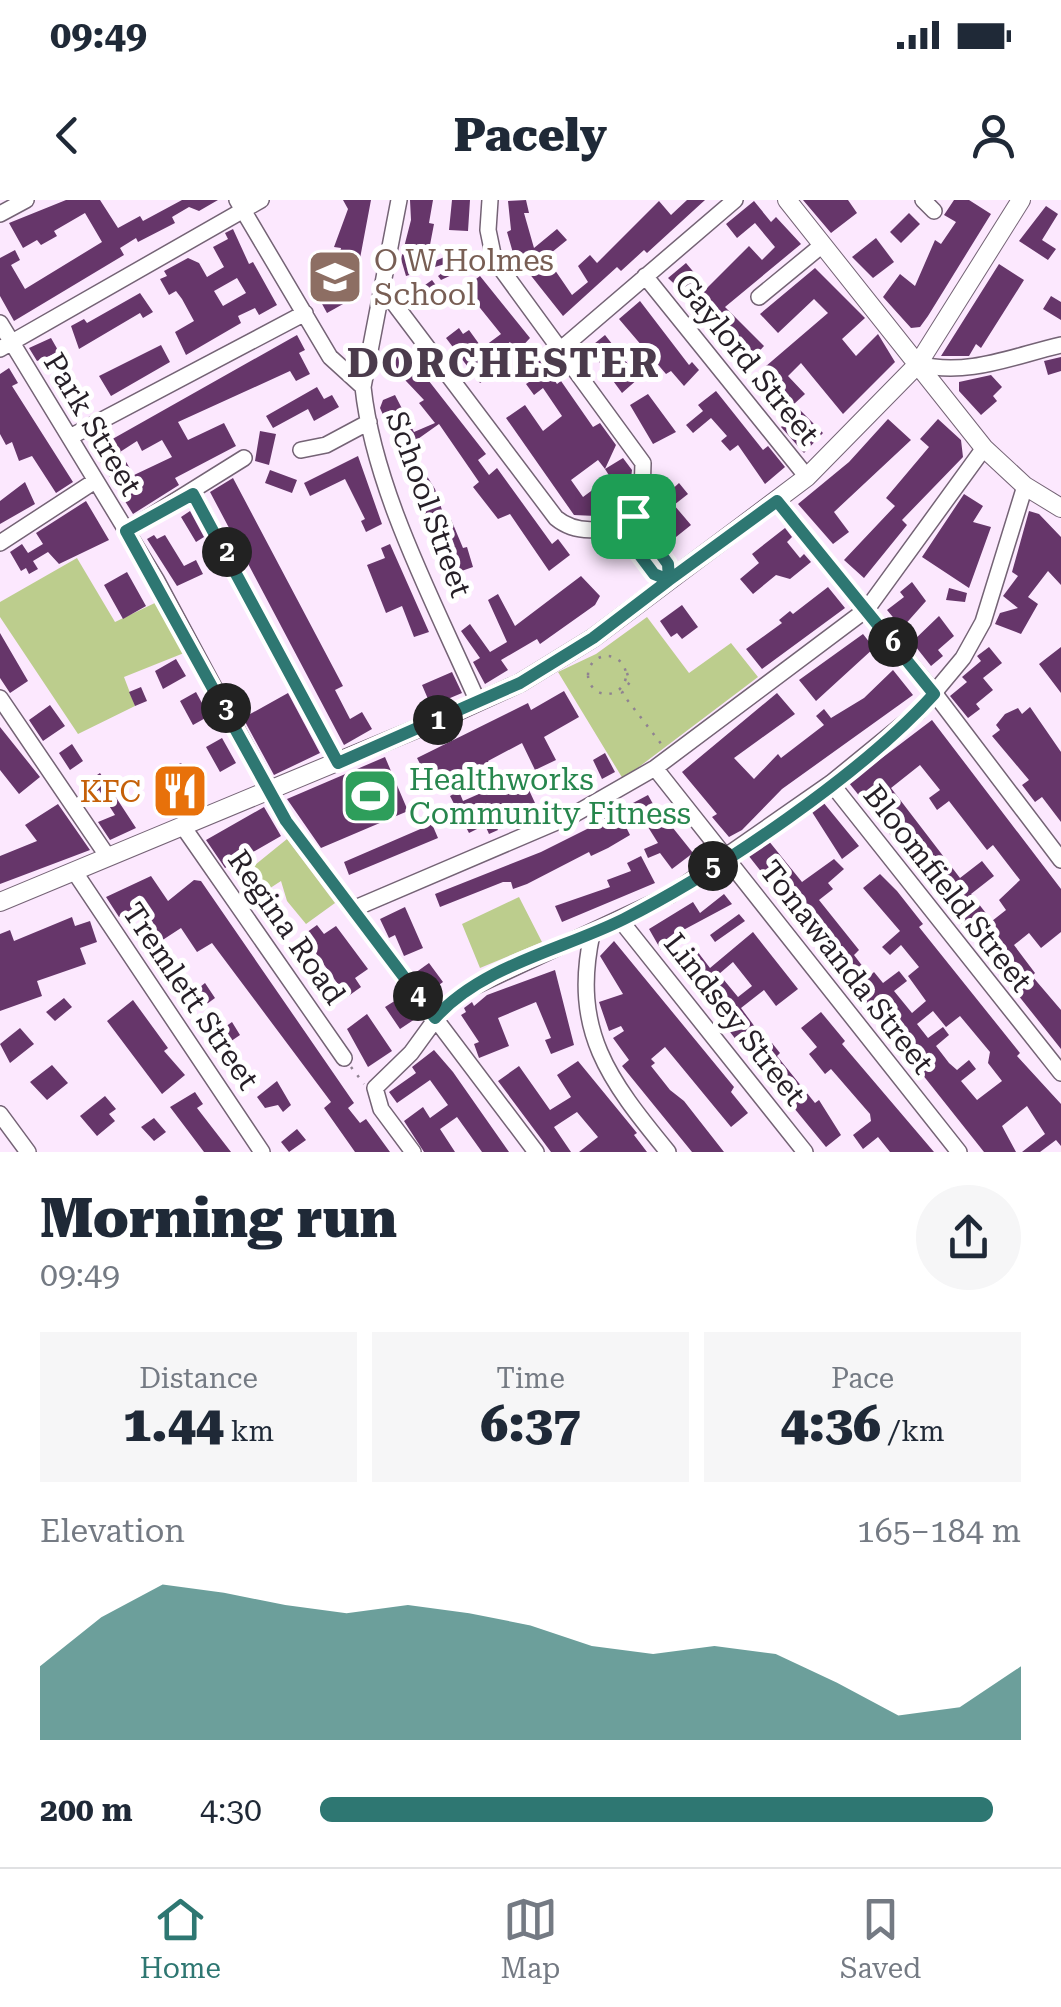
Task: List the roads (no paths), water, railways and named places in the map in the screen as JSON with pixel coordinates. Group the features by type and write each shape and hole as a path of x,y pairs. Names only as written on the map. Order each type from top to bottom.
{"main road":[{"path":"788,200 984,448 1025,486 1061,508"},
{"path":"0,902 338,763 478,702 555,663 808,477 918,364 1021,200"}],"street":[{"path":"0,214 26,200"},
{"path":"6,345 240,205 261,200"},
{"name":"School Street","path":"399,200 364,386 369,422 394,500 478,702"},
{"path":"384,290 556,518 573,528 618,526 633,516 642,494 643,464 494,259 488,230 490,200"},
{"path":"561,350 736,200"},
{"path":"240,205 330,357 364,386"},
{"path":"759,297 822,246"},
{"name":"Gaylord Street","path":"644,276 808,477"},
{"path":"70,438 305,313"},
{"name":"Park Street","path":"0,323 6,345 70,438 126,531 286,821 536,1152"},
{"path":"918,364 942,370 976,367 1061,345"},
{"path":"301,450 326,445 369,422"},
{"path":"353,909 573,815 656,768 867,610 984,448"},
{"path":"126,531 193,494 200,483 244,458"},
{"path":"0,542 95,481"},
{"path":"412,1152 381,1110 374,1092 379,1080 406,1057 435,1018 469,989 621,921 726,857 894,734 934,694 982,622 1025,486"},
{"path":"193,494 338,763"},
{"path":"777,501 934,694 1061,860"},
{"path":"618,526 654,574 669,580 668,564 633,516"},
{"path":"0,698 108,857"},
{"name":"Tonawanda Street","path":"656,768 959,1152"},
{"name":"Bloomfield Street","path":"831,782 1061,1074"},
{"name":"Regina Road","path":"184,828 346,1060"},
{"name":"Tremlett Street","path":"74,871 262,1152"},
{"name":"Lindsey Street","path":"621,921 805,1152"},
{"path":"592,934 584,993 594,1042 623,1097 668,1152"},
{"path":"0,1114 28,1152"}],"place":[{"name":"O W Holmes School","path":"335,277"},
{"name":"KFC","path":"180,791"},
{"name":"Healthworks Community Fitness","path":"370,796"}],"district":[{"name":"DORCHESTER","path":"504,363"}]}
